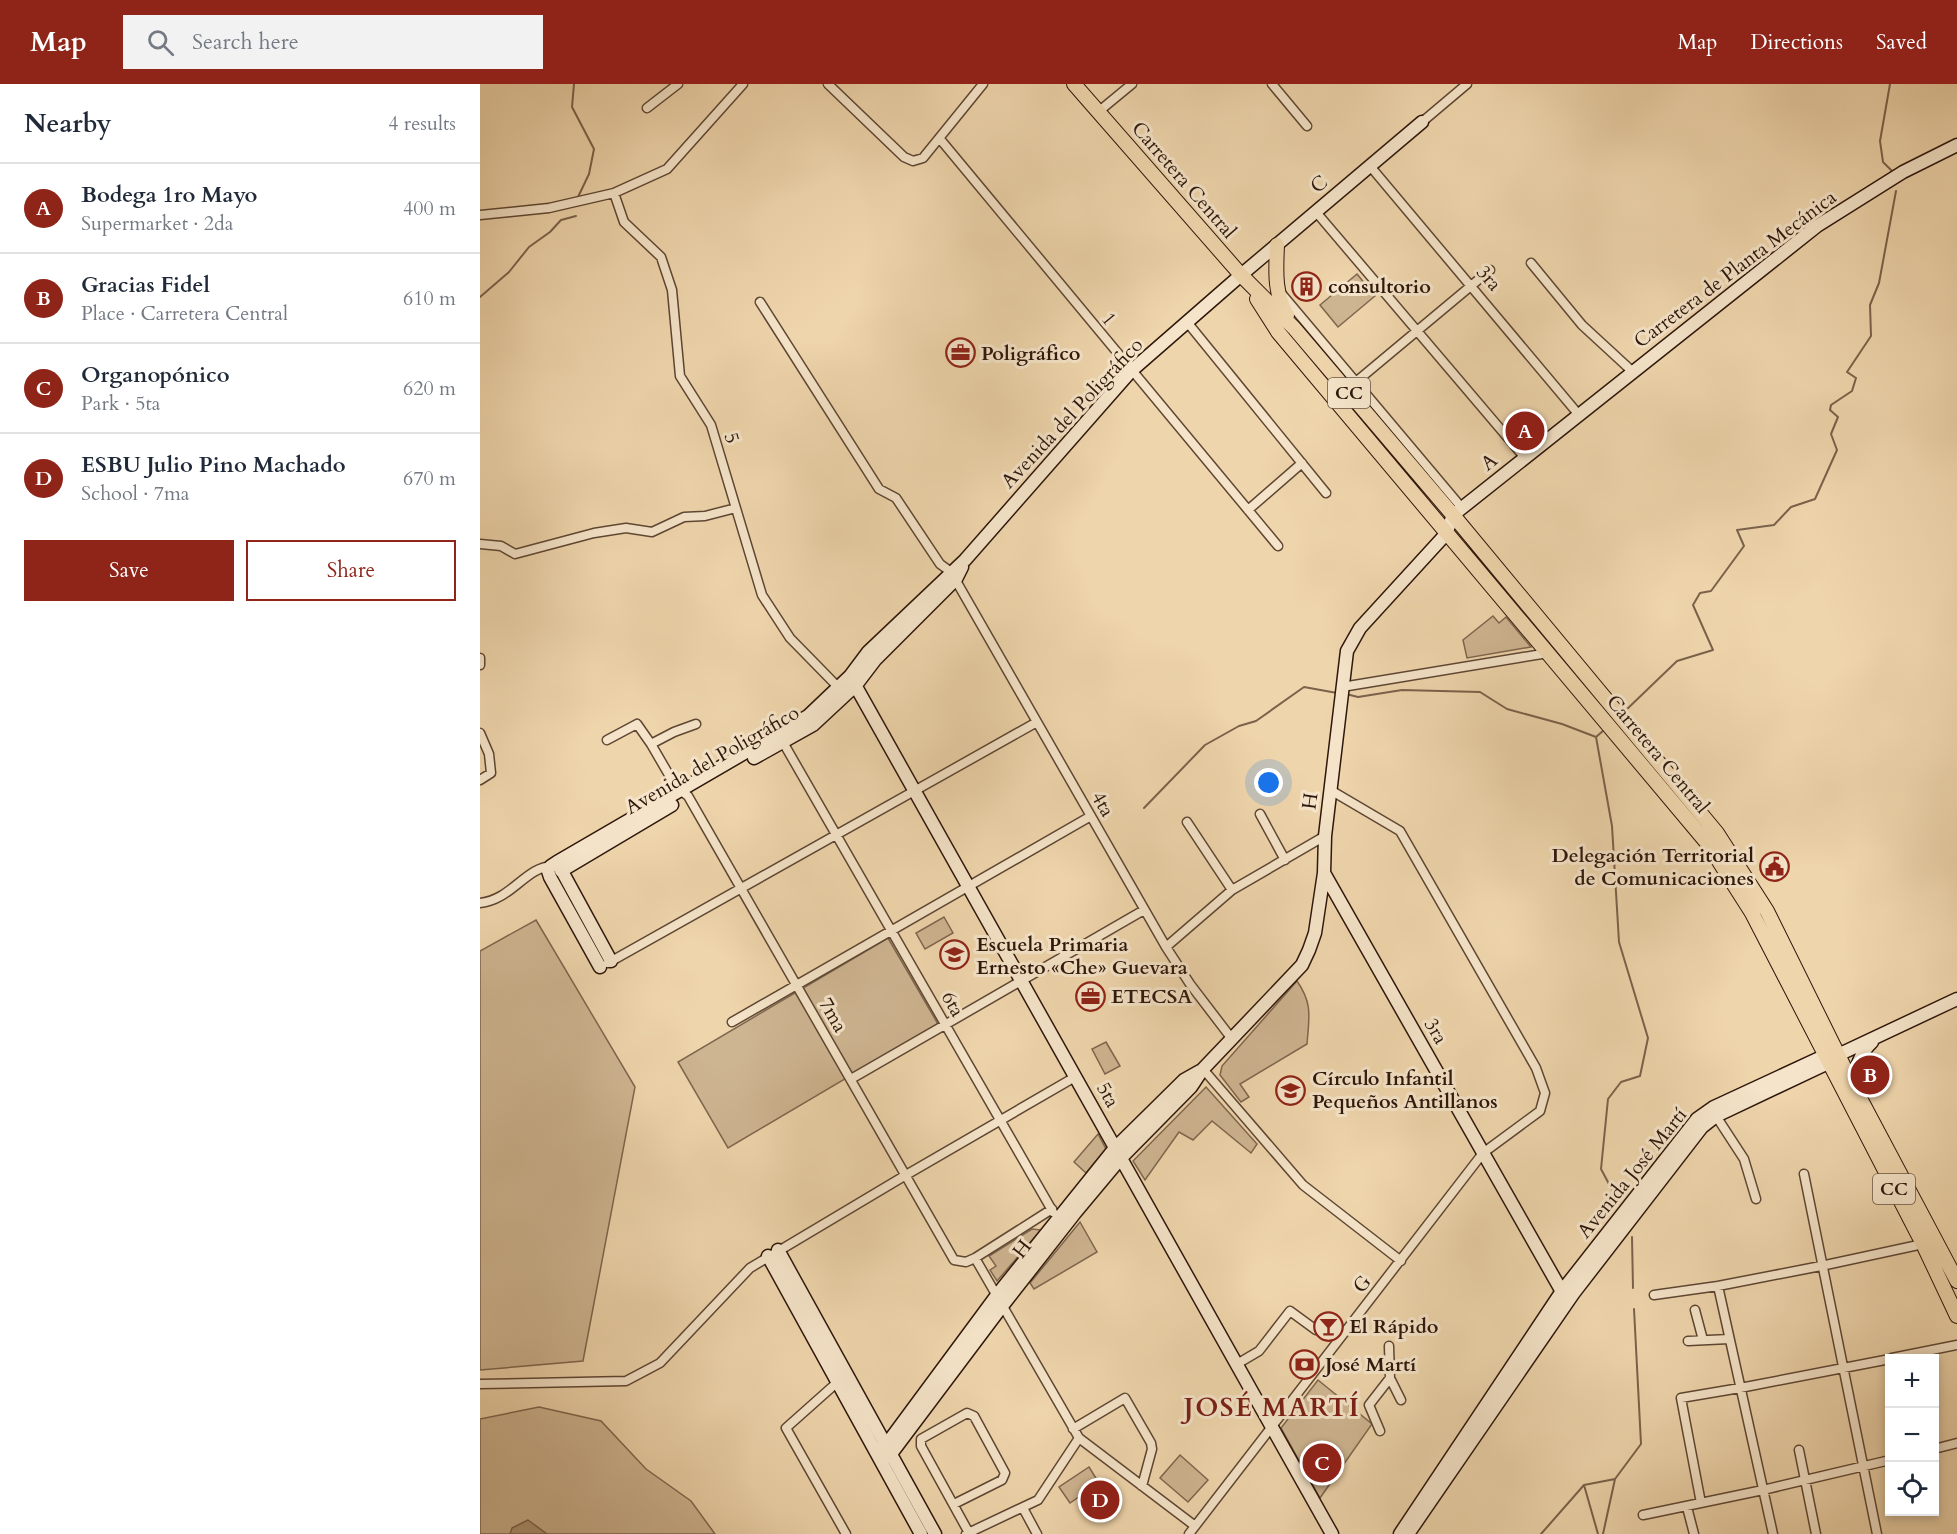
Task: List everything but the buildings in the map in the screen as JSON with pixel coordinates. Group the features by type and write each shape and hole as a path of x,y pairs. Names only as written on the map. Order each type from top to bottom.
{"main road":[{"name":"Carretera Central","path":"1074,84 1241,275 1294,328 1458,511 1606,712 1708,844 1752,913 1830,1058 1957,1316"},
{"path":"1277,245 1276,287 1282,306 1294,328"},
{"name":"Carretera Central","path":"1241,275 1278,332 1446,534 1548,653 1606,712"},
{"name":"Carretera Central","path":"1618,727 1717,833 1767,911 1830,1058 1853,1085 1957,1281"},
{"path":"1752,913 1767,911"}],"street":[{"path":"647,108 678,84"},
{"path":"480,215 549,208 614,193 667,169 743,84"},
{"path":"828,84 904,157 913,161 923,159 983,84"},
{"path":"1098,112 1132,84"},
{"path":"1272,84 1307,126"},
{"path":"1422,122 1467,84"},
{"name":"C","path":"1241,275 1422,122"},
{"name":"1","path":"940,139 1278,546"},
{"name":"Carretera de Planta Mecánica","path":"1633,372 1817,226 1904,172 1957,146"},
{"name":"3ra","path":"1370,166 1579,415"},
{"name":"5","path":"614,193 624,222 661,257 672,290 680,376 711,425 762,595 790,638 838,687"},
{"path":"1316,212 1525,458"},
{"path":"1531,263 1582,325 1633,372"},
{"path":"1357,381 1490,270"},
{"name":"Avenida del Poligráfico","path":"780,738 813,725 853,681 868,652 954,576 965,560 1131,371 1241,275"},
{"path":"1276,287 1357,381 1458,511 1446,534"},
{"name":"4ta","path":"760,302 879,489 896,498 940,564 954,576 1166,947 1190,984 1232,1039"},
{"path":"1186,322 1326,493"},
{"name":"A","path":"1458,511 1633,372"},
{"path":"1248,510 1302,463"},
{"path":"480,544 501,546 515,554 594,533 626,528 652,532 684,517 705,516 736,508"},
{"name":"H","path":"884,1452 1000,1300 1057,1219 1118,1153 1191,1087 1203,1069 1302,965 1315,933 1324,873 1325,836 1347,651 1356,633 1446,534"},
{"path":"1342,687 1548,653"},
{"path":"480,658 480,665"},
{"name":"Avenida del Poligráfico","path":"556,866 780,738 808,716 838,687 853,681"},
{"name":"5ta","path":"853,681 1332,1534"},
{"path":"480,903 502,897 531,874 556,866 605,964 1037,722"},
{"name":"7ma","path":"607,740 637,724 671,780 684,794 741,888 954,1260 966,1262 975,1258"},
{"path":"651,744 696,724"},
{"path":"480,733 489,754 491,773 480,780"},
{"name":"6ta","path":"780,738 1057,1219"},
{"name":"G","path":"1192,1530 1484,1153 1540,1111 1545,1093 1536,1068 1400,831 1332,791"},
{"path":"1260,814 1285,860"},
{"path":"732,1022 1091,816"},
{"path":"1186,822 1232,890"},
{"path":"1166,947 1232,890 1325,836"},
{"name":"3ra","path":"1324,873 1565,1296"},
{"path":"851,1079 1144,910"},
{"path":"1830,1058 1957,999"},
{"path":"1853,1085 1859,1059 1877,1037"},
{"name":"Avenida José Martí","path":"1408,1534 1565,1296 1702,1127 1716,1116 1830,1058"},
{"name":"Avenida José Martí","path":"1400,1534 1565,1296 1697,1119 1714,1107 1830,1058"},
{"path":"1203,1069 1303,1185 1401,1261"},
{"path":"480,1384 626,1381 660,1363 750,1268 1076,1077"},
{"path":"1716,1116 1744,1159 1756,1199"},
{"path":"1804,1174 1877,1534"},
{"path":"1057,1219 975,1258 1079,1438 1142,1486 1192,1530"},
{"path":"1654,1295 1718,1286 1923,1244"},
{"path":"773,1253 884,1452 935,1534"},
{"path":"1718,1286 1773,1534"},
{"path":"1695,1310 1703,1340"},
{"path":"1237,1364 1259,1351 1290,1311 1316,1330"},
{"path":"1688,1341 1729,1339"},
{"path":"1915,1354 1957,1345"},
{"path":"1389,1346 1390,1378 1401,1400"},
{"path":"1701,1503 1681,1398 1885,1360"},
{"path":"842,1378 786,1428 846,1534"},
{"path":"1380,1431 1369,1406 1390,1378"},
{"path":"1073,1429 1125,1398 1151,1443 1152,1449 1142,1486"},
{"path":"954,1504 1002,1480 1005,1473 974,1416 967,1413 921,1439 921,1446 954,1504 967,1533 1038,1500 1079,1438"},
{"path":"1939,1448 1957,1443"},
{"path":"1799,1450 1816,1534"},
{"path":"884,1452 921,1534"},
{"path":"1643,1515 1886,1462"},
{"path":"1687,1507 1694,1534"},
{"path":"1023,1508 1037,1534"}],"shaded area":[{"path":"1357,274 1375,296 1338,327 1320,305"},
{"path":"1493,616 1499,623 1506,617 1531,647 1467,658 1463,640"},
{"path":"944,917 953,933 925,949 916,933"},
{"path":"536,920 635,1087 583,1361 480,1370 480,951"},
{"path":"888,938 938,1024 728,1148 678,1062"},
{"path":"1297,981 1308,1004 1307,1044 1240,1084 1249,1097 1241,1102 1220,1075 1222,1066"},
{"path":"1106,1042 1120,1066 1105,1074 1092,1049"},
{"path":"1206,1087 1257,1144 1251,1153 1212,1121 1193,1140 1179,1132 1145,1180 1133,1161"},
{"path":"1098,1134 1106,1149 1086,1173 1074,1162"},
{"path":"1080,1222 1097,1252 1034,1289 1030,1283"},
{"path":"1032,1229 1041,1230 997,1281 990,1270 996,1266 989,1256"},
{"path":"1318,1380 1372,1424 1320,1498 1281,1428"},
{"path":"539,1407 601,1421 646,1469 691,1501 715,1534 480,1534 480,1419"},
{"path":"1180,1455 1208,1480 1188,1502 1160,1478"},
{"path":"1089,1467 1099,1483 1070,1503 1059,1487"},
{"path":"528,1520 547,1534 510,1534 512,1528"}],"waterway":[{"path":"574,84 572,107 594,149 589,174 578,197"},
{"path":"1890,84 1880,141 1883,162 1892,171"},
{"path":"1624,712 1677,661 1713,650 1693,605 1700,593 1711,591 1744,546 1737,530 1774,525 1791,507 1815,499 1837,450 1831,434 1838,417 1830,410 1831,405 1852,391 1856,378 1847,372 1871,336 1870,305 1879,283 1896,191"},
{"path":"480,297 509,272 529,247 550,232 561,220 576,216"},
{"path":"1144,808 1205,745 1239,726 1256,721 1304,687 1337,693"},
{"path":"1346,694 1358,697 1402,690 1480,692 1507,709 1562,724 1596,737"},
{"path":"1604,730 1596,737 1612,826 1619,942 1648,1038 1640,1076 1621,1082 1608,1099 1601,1169 1617,1199"},
{"path":"1632,1237 1633,1288"},
{"path":"1603,1534 1615,1479 1641,1444 1634,1309"},
{"path":"1541,1534 1584,1485 1615,1479"},
{"path":"1584,1485 1598,1534"}],"place":[{"name":"consultorio","path":"1307,286"},
{"name":"Poligráfico","path":"960,353"},
{"name":"Bodega 1ro Mayo","path":"1525,431"},
{"name":"Delegación Territorial de Comunicaciones","path":"1775,866"},
{"name":"Escuela Primaria Ernesto «Che» Guevara","path":"955,955"},
{"name":"ETECSA","path":"1090,996"},
{"name":"Gracias Fidel","path":"1870,1075"},
{"name":"Círculo Infantil Pequeños Antillanos","path":"1291,1090"},
{"name":"El Rápido","path":"1328,1326"},
{"name":"José Martí","path":"1304,1364"},
{"name":"Organopónico","path":"1322,1463"},
{"name":"ESBU Julio Pino Machado","path":"1100,1500"}],"district":[{"name":"JOSÉ MARTÍ","path":"1272,1407"}]}
